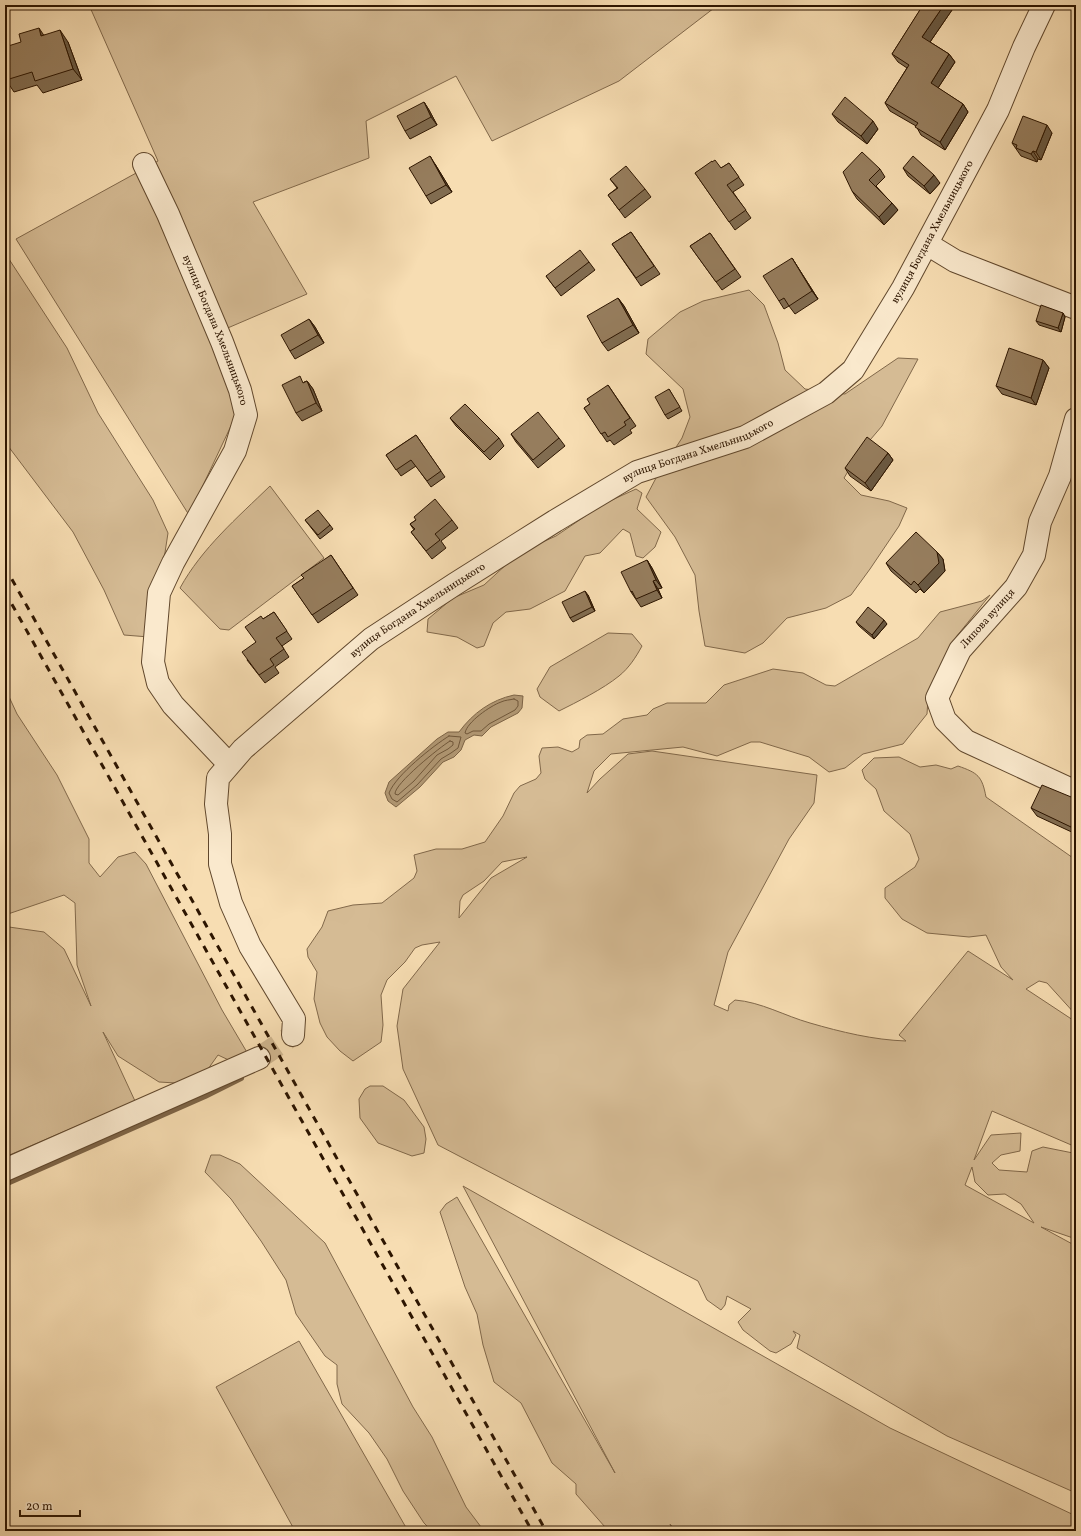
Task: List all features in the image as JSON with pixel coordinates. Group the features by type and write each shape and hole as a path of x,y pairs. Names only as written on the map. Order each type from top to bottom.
{"street":[{"name":"вулиця Богдана Хмельницького","path":"144,164 168,214 222,342 240,390 246,415 235,451 173,563 159,593 154,649 154,662 158,683 173,705 229,764 243,749 371,639 542,529 637,472 745,437 826,393 853,370 903,288 998,110 1024,47 1044,5"},
{"path":"927,244 955,261 1076,308"},
{"name":"Липова вулиця","path":"1076,419 1060,476 1040,522 1034,555 1016,587 960,650 937,698 945,720 966,741 1076,792"},
{"path":"229,764 218,778 216,804 220,834 220,864 231,903 250,946 294,1019 293,1035"},
{"path":"5,1170 259,1058"}],"shaded area":[{"path":"89,5 718,5 619,81 492,141 456,76 366,121 369,158 253,202 307,294 209,336 238,411 189,515 16,239 158,161"},
{"path":"5,253 67,348 98,413 153,500 168,533 160,585 149,637 124,635 104,590 73,532 5,442"},
{"path":"749,290 764,305 778,343 785,370 805,389 845,394 898,358 918,359 882,426 859,453 844,478 861,495 889,501 907,508 899,526 851,595 826,608 787,618 763,643 745,653 705,646 695,575 675,537 646,497 656,478 682,438 690,417 683,389 646,354 648,339 680,312 703,301"},
{"path":"270,486 324,558 229,630 220,629 180,588 189,573 209,547"},
{"path":"636,489 642,493 637,509 661,532 655,547 643,558 636,556 630,533 623,529 600,553 585,556 565,591 530,609 506,612 493,623 484,646 477,648 457,637 427,632 428,619 453,598 484,585 520,552 556,536 603,504"},
{"path":"990,595 956,637 955,651 928,699 927,714 903,744 863,754 845,768 829,772 809,757 760,742 751,742 717,756 683,747 611,754 594,771 587,793 628,754 652,751 817,775 814,803 789,839 728,952 714,1005 728,1011 729,1005 735,1000 745,1001 822,1026 882,1039 906,1041 899,1035 968,951 1013,980 1001,967 986,935 969,937 927,933 902,919 885,898 885,888 915,867 919,859 910,834 884,811 876,789 865,779 862,770 874,758 899,757 920,767 936,765 951,769 958,766 975,773 983,784 986,797 1076,860 1076,1015 1047,983 1039,981 1026,989 1076,1022 1076,1147 992,1111 974,1160 991,1135 1021,1133 1020,1151 1001,1155 992,1163 999,1170 1027,1172 1032,1151 1043,1147 1073,1153 1076,1155 1076,1239 1041,1227 1076,1246 1076,1493 947,1436 797,1348 800,1335 793,1331 796,1335 791,1344 776,1353 770,1351 743,1330 738,1322 751,1309 727,1296 725,1305 721,1310 707,1300 698,1281 438,1145 403,1069 397,1026 403,989 440,942 422,945 415,948 405,962 387,980 381,995 383,1025 381,1042 353,1061 340,1051 327,1037 320,1023 314,999 317,972 308,957 307,949 322,927 328,911 353,905 382,903 414,878 417,871 414,855 436,849 462,849 485,842 503,816 514,793 520,786 536,779 541,773 539,756 542,748 558,747 572,752 579,748 580,740 587,735 603,734 623,719 647,715 653,709 667,703 706,703 724,685 773,669 803,673 826,685 835,686 918,638 940,612 982,601","holes":["527,857 491,878 459,918 460,901 463,895 484,881 502,862","972,1167 975,1182 988,1195 1005,1194 1021,1204 1034,1223 965,1185"]},
{"path":"608,633 632,634 642,646 623,673 598,690 559,711 540,697 537,689 550,667"},
{"path":"5,688 17,714 57,775 89,839 89,863 100,877 118,857 135,852 146,864 222,1010 248,1054 233,1062 218,1055 208,1069 176,1083 159,1082 118,1056 103,1032 135,1101 5,1157 5,929 9,927 44,932 64,949 91,1006 77,965 75,903 64,895 5,915"},
{"path":"370,1086 383,1086 404,1100 424,1127 426,1139 424,1153 412,1156 378,1143 360,1118 359,1099 365,1089"},
{"path":"211,1155 220,1155 240,1164 325,1243 413,1407 432,1437 466,1507 484,1531 432,1531 424,1523 403,1491 387,1459 369,1433 342,1404 337,1384 337,1365 325,1356 296,1314 286,1280 261,1241 231,1199 205,1172"},
{"path":"463,1186 890,1428 1076,1516 1076,1531 676,1531 670,1524 673,1531 605,1531 605,1527 576,1494 576,1484 552,1463 521,1403 494,1382 483,1345 477,1314 465,1287 440,1212 446,1204 457,1197 615,1473"},
{"path":"299,1341 408,1531 295,1531 216,1387"}],"water":[{"path":"514,695 523,696 522,708 518,713 491,727 482,736 474,735 465,740 461,750 454,757 443,762 420,787 396,807 388,801 385,793 389,782 437,739 448,732 459,732 476,713 483,708 498,700"}],"building":[{"path":"923,5 944,5 922,37 949,54 931,83 963,104 940,142 915,127 918,123 885,103 909,65 892,54"},
{"path":"39,28 41,36 60,30 73,69 35,81 32,72 6,80 5,47 21,42 19,34"},
{"path":"845,97 873,121 861,136 832,114"},
{"path":"424,102 431,117 405,131 397,116"},
{"path":"1023,116 1047,125 1036,152 1033,151 1031,154 1016,148 1017,145 1012,143"},
{"path":"862,152 880,169 869,180 892,203 879,217 852,191 843,172"},
{"path":"430,156 446,185 426,196 409,168"},
{"path":"913,156 934,175 924,186 903,168"},
{"path":"715,160 721,168 729,163 739,177 727,185 746,210 729,222 695,173"},
{"path":"626,166 645,189 619,210 608,195 618,188 610,179"},
{"path":"631,232 654,266 636,278 612,244"},
{"path":"710,233 735,269 716,282 690,246"},
{"path":"580,250 589,262 555,288 546,276"},
{"path":"792,258 812,291 789,306 784,298 779,301 763,276"},
{"path":"618,298 633,325 602,343 587,316"},
{"path":"1041,305 1063,313 1058,328 1036,321"},
{"path":"309,319 318,335 290,351 281,335"},
{"path":"1009,348 1043,360 1031,398 996,386"},
{"path":"300,376 303,383 307,381 316,403 296,413 282,385"},
{"path":"608,385 630,418 624,422 626,425 608,437 605,432 601,434 584,408 590,404 587,399"},
{"path":"669,389 680,407 665,415 655,397"},
{"path":"465,404 499,438 484,452 450,418"},
{"path":"538,412 559,438 533,460 511,434"},
{"path":"416,435 441,471 427,481 411,460 396,470 386,455"},
{"path":"867,437 888,453 865,483 845,468"},
{"path":"435,499 452,520 435,534 440,540 426,551 411,532 415,529 410,524 416,520 414,517"},
{"path":"318,510 330,525 318,535 305,520"},
{"path":"916,532 937,552 939,563 918,585 914,581 911,585 886,563"},
{"path":"331,555 353,588 312,615 292,586 304,578 301,575"},
{"path":"647,560 656,580 653,581 657,590 636,599 621,572"},
{"path":"585,591 592,607 570,618 562,602"},
{"path":"868,607 884,620 872,635 856,622"},
{"path":"274,612 287,631 276,638 284,649 270,659 274,665 259,675 242,652 256,642 245,627 261,616 263,619"},
{"path":"1042,785 1076,799 1076,816 1071,827 1031,808"}],"waterway":[{"path":"5,1184 205,1096 241,1078"}],"tunnel":[{"path":"259,1058 293,1035"}],"railway":[{"path":"5,567 546,1531"},
{"path":"5,592 532,1531"}]}
